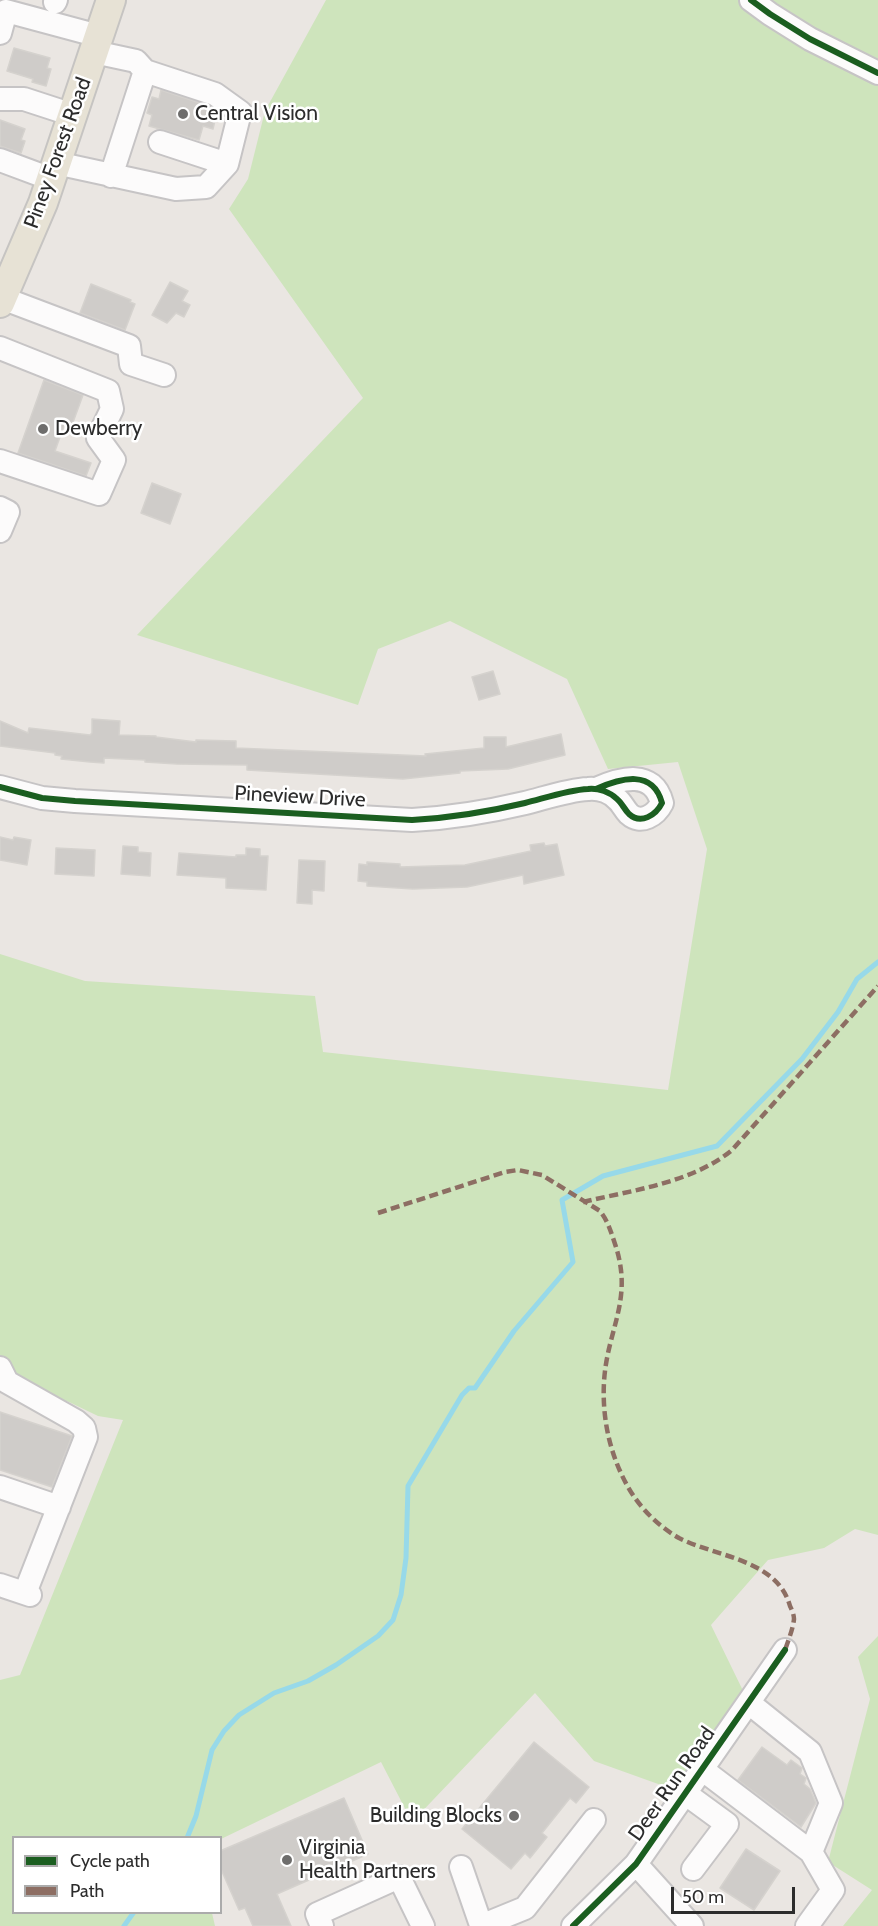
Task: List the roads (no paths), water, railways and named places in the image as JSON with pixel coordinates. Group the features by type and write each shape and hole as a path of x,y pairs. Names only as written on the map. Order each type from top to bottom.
{"main road":[{"name":"Piney Forest Road","path":"1,300 43,203 111,0"}],"street":[{"path":"751,0 810,39 878,73"},
{"path":"0,33 6,11 97,44 136,61 145,71 214,94 240,112 227,164 206,187 176,189 111,176 54,171 0,160"},
{"path":"111,176 145,71"},
{"path":"0,99 24,99 73,115"},
{"path":"160,142 227,164"},
{"path":"1,300 129,346 131,364 164,375"},
{"path":"0,348 108,391 112,409 98,438 114,460 99,494 0,461"},
{"path":"0,508 8,512 0,531"},
{"name":"Pineview Drive","path":"0,787 42,798 75,801 412,820 448,819 585,789 596,789"},
{"path":"0,1368 7,1382 76,1421 84,1428 86,1437 28,1594 0,1585"},
{"path":"0,1487 59,1507"},
{"name":"Deer Run Road","path":"573,1926 636,1864 785,1650"},
{"path":"748,1703 810,1752 831,1803 811,1852"},
{"path":"703,1770 811,1852 833,1890 807,1926"},
{"path":"686,1794 727,1824 693,1869"},
{"path":"461,1867 481,1925 525,1908 594,1820"},
{"path":"636,1864 692,1926"},
{"path":"322,1926 317,1914 399,1877 423,1926"}],"waterway":[{"path":"188,1836 196,1816 212,1750 224,1731 239,1715 274,1693 308,1681 336,1665 378,1636 393,1620 401,1595 406,1558 408,1486 462,1395 469,1388 475,1388 514,1331 573,1262 562,1200 603,1176 717,1146 802,1059 838,1012 857,979 878,962"},
{"path":"124,1926 133,1914"}],"place":[{"name":"Central Vision","path":"183,114"},
{"name":"Dewberry","path":"43,429"},
{"name":"Building Blocks","path":"514,1816"},
{"name":"Virginia Health Partners","path":"287,1860"}]}
